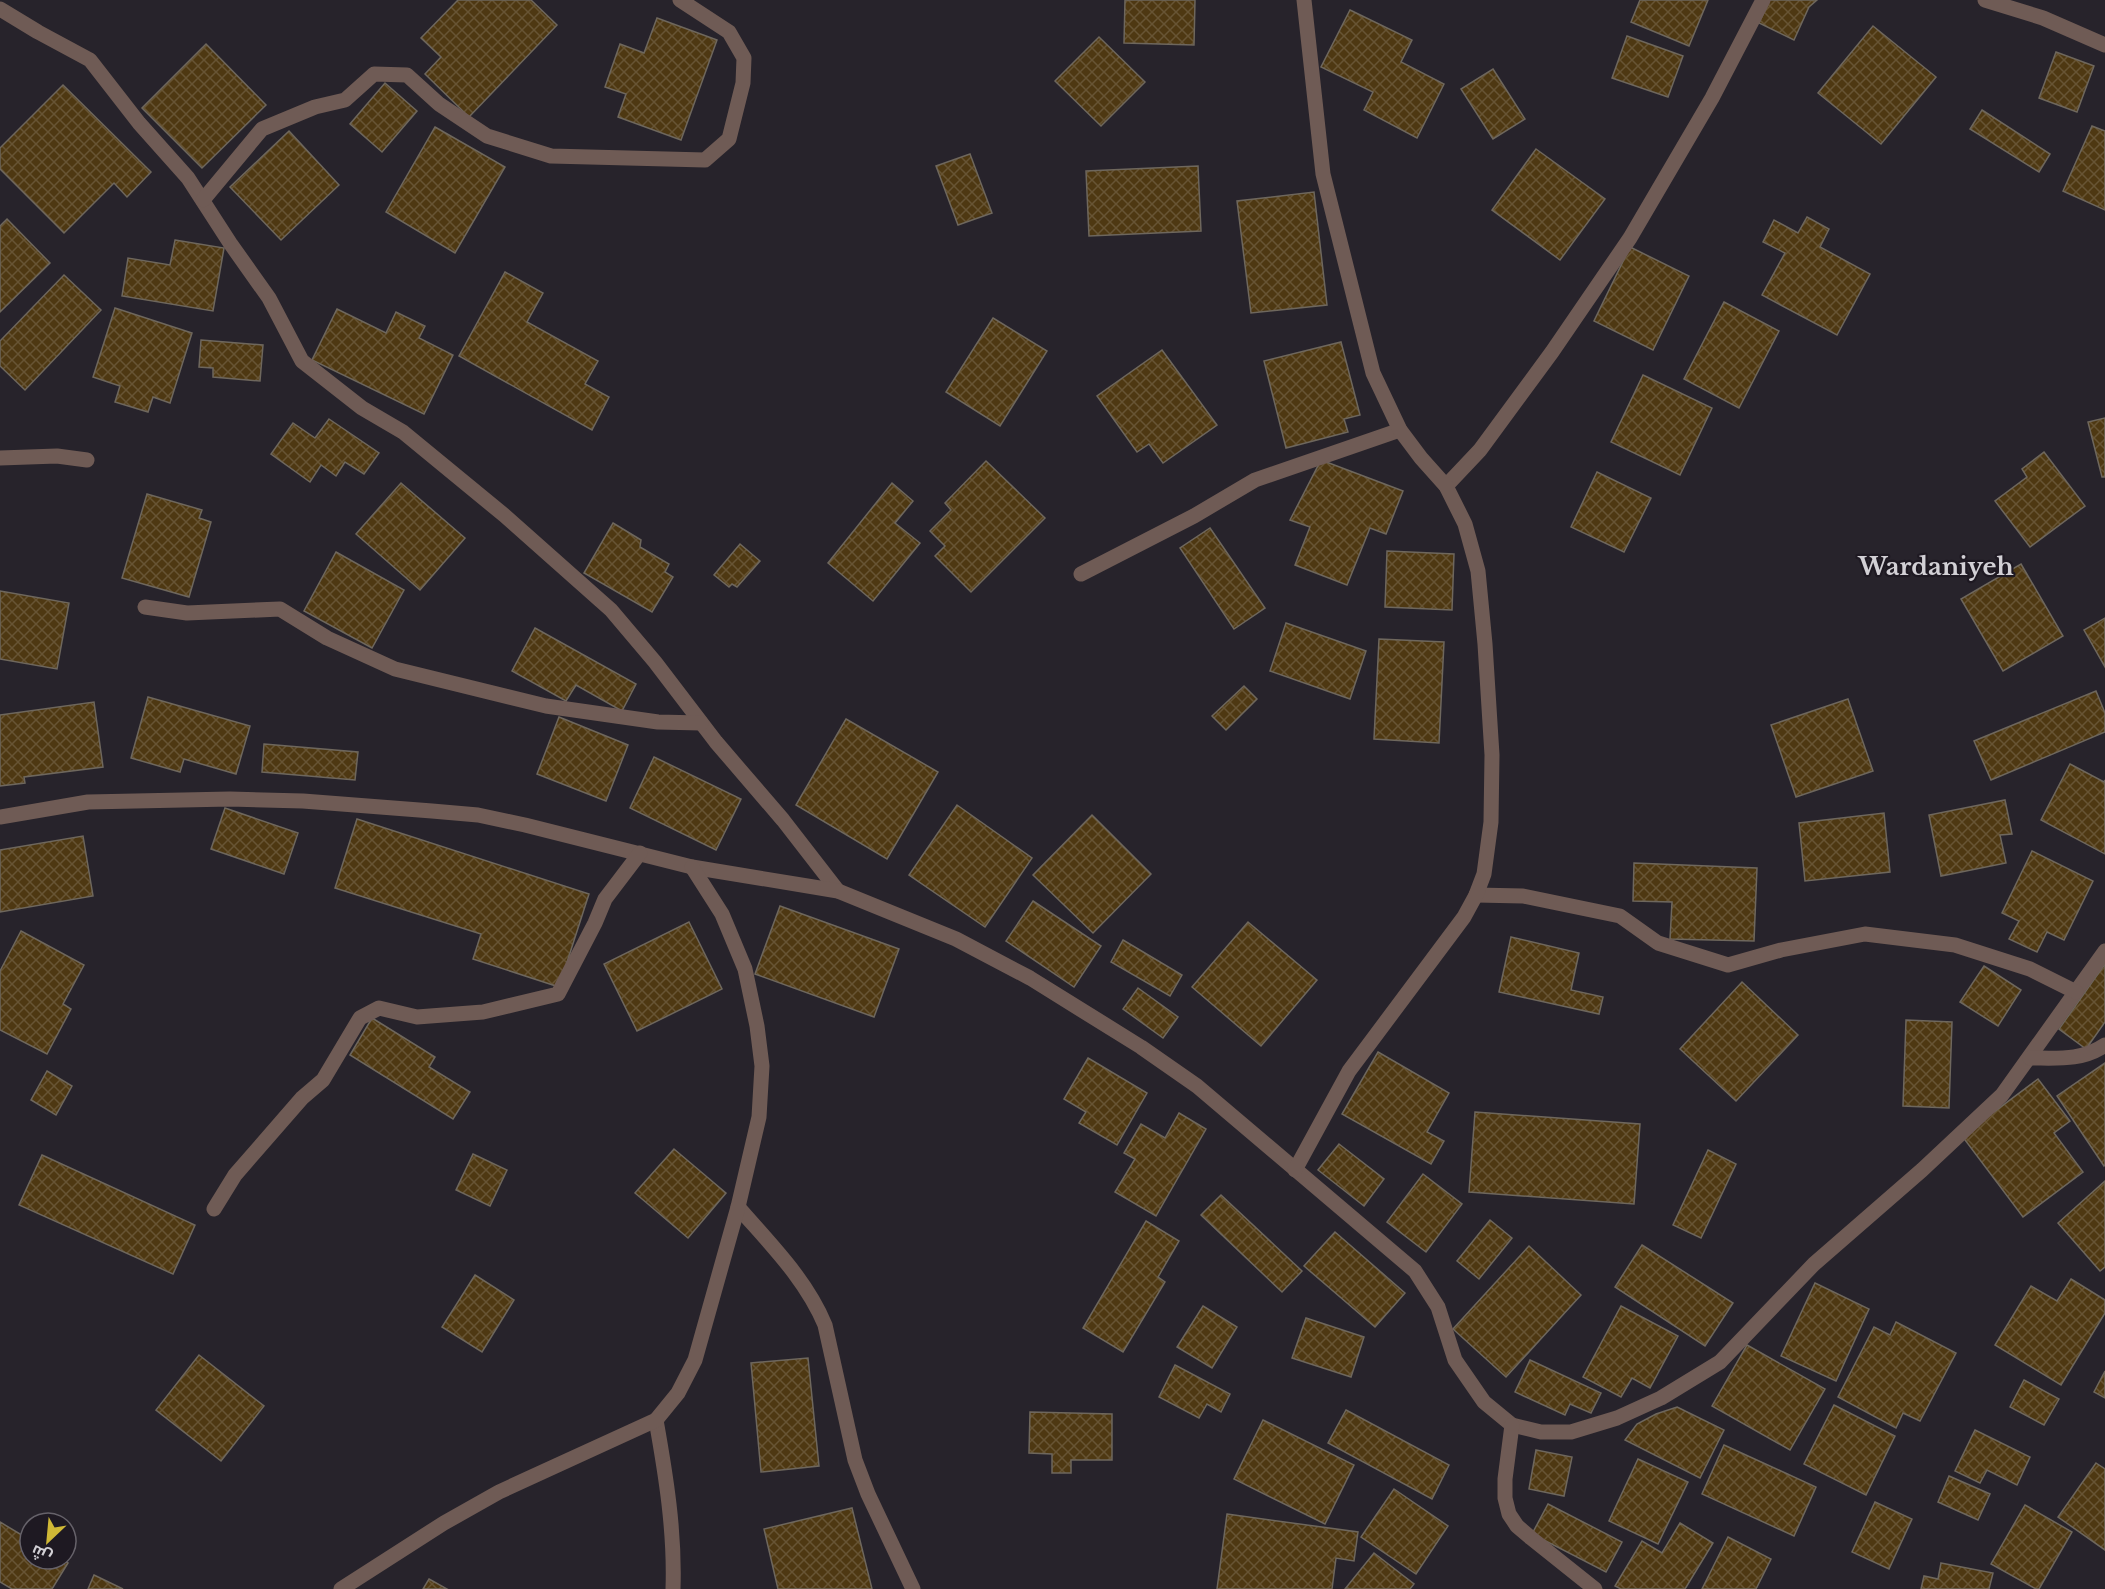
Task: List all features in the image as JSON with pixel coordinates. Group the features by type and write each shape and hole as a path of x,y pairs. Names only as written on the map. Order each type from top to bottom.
{"street":[{"path":"203,200 262,129 315,107 345,100 374,74 407,75 439,104 487,136 551,156 705,160 729,139 743,83 744,58 729,32 680,0"},
{"path":"1295,1170 1349,1071 1464,917 1476,895 1484,874 1491,822 1492,756 1482,597 1475,554 1465,524 1446,486 1400,430 1373,373 1323,174 1304,0"},
{"path":"1446,486 1480,450 1552,352 1630,238 1712,98 1763,0"},
{"path":"1985,0 2043,18 2105,45"},
{"path":"0,9 90,60 139,123 188,178 269,298 302,361 362,408 403,432 611,610 655,662 701,723 783,820 838,891"},
{"path":"1081,574 1194,516 1255,480 1400,430"},
{"path":"0,458 57,456 87,460"},
{"path":"145,607 187,613 280,609 327,638 395,669 546,706 658,722 701,723"},
{"path":"0,817 88,802 230,799 303,801 478,815 692,867 838,891 956,939 1049,990 1141,1047 1197,1086 1415,1271 1438,1307 1455,1360 1484,1402 1512,1425 1541,1432 1571,1432 1617,1418 1662,1398 1720,1362 1814,1264 1922,1170 2002,1095 2031,1058 2105,951"},
{"path":"214,1209 235,1175 302,1098 323,1080 360,1018 379,1008 417,1017 483,1012 558,994 596,923 605,899 640,853"},
{"path":"341,1589 444,1523 499,1492 656,1420 678,1393 695,1360 738,1207 759,1117 762,1066 757,1026 745,969 722,914 692,867"},
{"path":"1476,895 1523,896 1620,916 1658,943 1728,965 1781,950 1865,934 1955,945 2030,969 2076,992"},
{"path":"2031,1058 2078,1058 2095,1052 2105,1045"},
{"path":"738,1207 785,1260 816,1304 825,1325 857,1467 913,1589"},
{"path":"656,1420 669,1501 673,1544 673,1589"},
{"path":"1512,1425 1505,1479 1505,1498 1509,1514 1524,1532 1595,1589"}],"building":[{"path":"458,0 531,0 557,25 469,117 425,74 441,57 421,38"},
{"path":"1125,0 1195,0 1194,45 1124,43"},
{"path":"1640,0 1708,0 1689,46 1631,22"},
{"path":"1770,0 1817,0 1809,7 1794,40 1759,23"},
{"path":"1350,10 1412,40 1401,62 1444,84 1417,138 1364,110 1373,92 1321,67"},
{"path":"657,18 717,40 681,140 618,117 626,94 605,87 620,44 644,53"},
{"path":"1873,26 1936,77 1881,144 1818,93"},
{"path":"1627,36 1683,56 1668,97 1612,78"},
{"path":"1099,37 1145,82 1101,126 1055,81"},
{"path":"206,44 266,105 202,168 142,108"},
{"path":"2056,52 2094,66 2077,112 2039,98"},
{"path":"1493,69 1525,119 1493,139 1461,89"},
{"path":"385,83 417,111 382,152 350,124"},
{"path":"63,85 151,172 127,197 114,183 64,233 0,169 0,148"},
{"path":"1982,110 2050,154 2039,172 1970,129"},
{"path":"2092,126 2105,131 2105,210 2063,191"},
{"path":"435,127 505,167 455,253 386,212"},
{"path":"289,131 339,185 281,240 230,187"},
{"path":"1536,149 1605,199 1560,260 1492,210"},
{"path":"970,154 992,213 958,225 936,166"},
{"path":"1198,166 1201,231 1089,236 1086,171"},
{"path":"1314,192 1327,305 1251,313 1237,201"},
{"path":"1807,217 1829,229 1820,247 1870,274 1837,335 1762,295 1785,253 1763,242 1774,220 1798,233"},
{"path":"7,219 50,263 0,312 0,226"},
{"path":"175,240 224,248 213,311 122,296 128,258 170,265"},
{"path":"1630,247 1689,276 1653,350 1594,321"},
{"path":"505,272 543,293 527,322 598,361 585,384 609,397 592,430 459,356"},
{"path":"64,275 101,310 25,390 0,366 0,341"},
{"path":"1724,302 1779,331 1739,408 1684,379"},
{"path":"115,308 192,333 170,403 153,397 148,412 115,402 120,386 93,377"},
{"path":"337,309 386,333 396,312 425,326 419,338 453,355 424,414 312,360"},
{"path":"993,318 1047,351 1000,426 946,392"},
{"path":"201,340 263,345 260,381 213,377 213,368 199,367"},
{"path":"1341,342 1360,415 1344,419 1348,432 1286,448 1264,361"},
{"path":"1162,350 1217,425 1163,463 1149,444 1137,452 1097,396"},
{"path":"1643,375 1712,408 1680,475 1611,442"},
{"path":"2105,418 2105,477 2102,477 2088,422"},
{"path":"329,419 379,453 364,474 345,462 336,476 321,465 310,482 271,454 293,423 315,438"},
{"path":"2044,452 2085,506 2030,547 1995,501 2027,477 2022,469"},
{"path":"1321,460 1403,491 1386,534 1370,528 1347,585 1295,565 1310,527 1290,520"},
{"path":"986,461 1045,518 971,592 935,556 945,546 930,531 951,510 945,503"},
{"path":"1597,472 1651,498 1624,552 1571,527"},
{"path":"401,483 465,538 420,590 356,534"},
{"path":"892,483 913,501 895,523 920,543 873,601 828,563"},
{"path":"147,494 202,510 199,518 211,522 189,597 122,578"},
{"path":"613,523 641,540 640,547 669,564 665,572 673,577 652,612 584,573"},
{"path":"1210,528 1265,608 1234,629 1180,548"},
{"path":"740,544 760,561 737,587 732,584 729,587 714,575"},
{"path":"1387,551 1454,554 1452,610 1385,607"},
{"path":"336,552 404,590 372,648 304,611"},
{"path":"2021,564 2063,636 2003,671 1961,599"},
{"path":"0,591 69,603 57,669 0,659"},
{"path":"2105,618 2105,667 2084,630"},
{"path":"1286,623 1366,651 1350,699 1270,671"},
{"path":"535,628 636,684 622,711 576,685 566,701 512,671"},
{"path":"1379,639 1444,642 1439,743 1374,739"},
{"path":"1244,686 1257,699 1226,730 1212,716"},
{"path":"2096,691 2105,713 2105,732 1991,780 1974,741"},
{"path":"148,697 250,726 236,774 184,759 180,772 131,758"},
{"path":"1848,699 1873,771 1796,797 1771,725"},
{"path":"94,702 103,767 24,777 25,783 0,786 0,715"},
{"path":"559,717 628,745 606,801 537,774"},
{"path":"846,719 938,772 887,859 796,805"},
{"path":"264,744 358,752 355,780 262,772"},
{"path":"654,757 741,799 716,850 630,808"},
{"path":"2070,764 2104,782 2105,780 2105,854 2041,820"},
{"path":"2005,800 2012,834 2000,835 2006,863 1941,876 1929,815"},
{"path":"957,805 1032,858 985,927 909,875"},
{"path":"225,808 298,833 284,874 211,849"},
{"path":"1884,813 1890,872 1805,881 1799,823"},
{"path":"1092,815 1151,874 1093,933 1033,875"},
{"path":"357,819 589,894 559,987 473,959 481,934 335,888"},
{"path":"83,836 93,896 0,912 0,850"},
{"path":"2032,851 2093,881 2064,940 2047,932 2037,952 2009,939 2019,921 2002,913"},
{"path":"1634,863 1757,868 1754,941 1670,939 1672,902 1633,901"},
{"path":"1033,901 1101,946 1074,987 1006,941"},
{"path":"780,906 899,949 874,1017 755,974"},
{"path":"689,922 722,989 637,1031 604,964"},
{"path":"1248,922 1317,980 1261,1046 1192,987"},
{"path":"21,931 84,965 63,1004 71,1009 47,1054 0,1030 0,971"},
{"path":"1511,937 1579,953 1571,990 1603,997 1599,1014 1499,992"},
{"path":"1123,940 1182,975 1170,996 1111,962"},
{"path":"2105,964 2105,1022 2086,1049 2059,1029"},
{"path":"1984,966 2021,990 1998,1026 1960,1002"},
{"path":"1742,982 1798,1035 1736,1101 1680,1049"},
{"path":"1138,988 1178,1017 1163,1038 1123,1009"},
{"path":"372,1018 435,1057 429,1067 470,1092 453,1119 350,1055"},
{"path":"1906,1020 1952,1022 1949,1108 1903,1106"},
{"path":"1378,1052 1449,1093 1427,1132 1444,1141 1431,1164 1342,1114"},
{"path":"1088,1058 1147,1093 1117,1145 1079,1123 1086,1112 1064,1099"},
{"path":"2105,1063 2105,1165 2104,1166 2057,1096"},
{"path":"47,1071 72,1086 56,1115 31,1100"},
{"path":"2038,1079 2070,1121 2054,1133 2083,1172 2023,1217 1962,1136"},
{"path":"1475,1112 1640,1124 1634,1204 1469,1192"},
{"path":"1179,1113 1206,1129 1156,1216 1115,1192 1135,1159 1124,1153 1141,1124 1165,1138"},
{"path":"1339,1144 1384,1179 1364,1206 1318,1170"},
{"path":"674,1149 726,1193 688,1238 635,1193"},
{"path":"1708,1150 1736,1164 1701,1238 1673,1225"},
{"path":"473,1154 507,1170 490,1206 456,1190"},
{"path":"42,1155 195,1225 173,1274 19,1205"},
{"path":"1423,1174 1462,1204 1426,1252 1387,1222"},
{"path":"2105,1181 2105,1267 2100,1271 2058,1223"},
{"path":"1221,1195 1302,1271 1282,1292 1201,1215"},
{"path":"1490,1220 1512,1238 1479,1279 1457,1261"},
{"path":"1146,1221 1179,1241 1158,1277 1165,1282 1123,1352 1083,1328"},
{"path":"1335,1232 1405,1293 1375,1327 1304,1266"},
{"path":"1642,1245 1733,1303 1705,1346 1615,1287"},
{"path":"1529,1246 1581,1295 1506,1377 1453,1329"},
{"path":"475,1275 514,1300 482,1352 442,1327"},
{"path":"2071,1279 2105,1300 2105,1313 2061,1385 1995,1345 2031,1286 2057,1301"},
{"path":"1815,1283 1869,1309 1836,1381 1781,1356"},
{"path":"1203,1306 1237,1327 1212,1368 1177,1347"},
{"path":"1621,1306 1678,1336 1650,1388 1632,1378 1621,1397 1583,1377"},
{"path":"1306,1318 1364,1337 1351,1377 1292,1358"},
{"path":"1896,1322 1956,1353 1920,1421 1903,1413 1896,1428 1838,1397 1874,1327 1890,1335"},
{"path":"1747,1345 1825,1389 1790,1450 1712,1406"},
{"path":"199,1355 264,1406 221,1461 156,1410"},
{"path":"808,1358 819,1466 761,1472 751,1363"},
{"path":"1530,1360 1601,1393 1591,1413 1570,1404 1565,1415 1515,1392"},
{"path":"1175,1365 1230,1394 1221,1412 1207,1404 1199,1418 1159,1397"},
{"path":"2105,1371 2105,1398 2094,1392"},
{"path":"2024,1380 2059,1399 2044,1425 2010,1407"},
{"path":"1834,1405 1895,1436 1866,1495 1804,1464"},
{"path":"1677,1407 1724,1430 1700,1478 1625,1440 1637,1424"},
{"path":"1346,1410 1449,1465 1432,1499 1328,1443"},
{"path":"1030,1412 1112,1414 1112,1460 1071,1460 1071,1473 1052,1473 1052,1454 1029,1453"},
{"path":"1263,1420 1354,1465 1325,1524 1234,1479"},
{"path":"1975,1430 2030,1457 2017,1485 1987,1470 1980,1483 1955,1471"},
{"path":"1724,1445 1816,1487 1794,1536 1702,1494"},
{"path":"1536,1450 1572,1457 1564,1496 1529,1489"},
{"path":"1638,1459 1688,1482 1658,1544 1609,1521"},
{"path":"2096,1463 2105,1469 2105,1550 2058,1517"},
{"path":"1949,1476 1990,1494 1978,1520 1938,1502"},
{"path":"1394,1489 1448,1526 1416,1574 1361,1537"},
{"path":"1875,1502 1912,1519 1889,1569 1852,1552"},
{"path":"1548,1504 1622,1542 1606,1572 1532,1534"},
{"path":"2025,1505 2072,1532 2039,1589 1991,1564"},
{"path":"852,1508 872,1589 778,1589 764,1529"},
{"path":"1227,1514 1358,1532 1354,1561 1336,1558 1332,1589 1217,1589"},
{"path":"0,1522 18,1533 18,1571 63,1571 52,1589 12,1589 0,1582"},
{"path":"1680,1523 1713,1543 1685,1589 1621,1589 1615,1586 1642,1541 1662,1553"},
{"path":"1728,1537 1771,1559 1756,1589 1702,1589"},
{"path":"1374,1553 1414,1584 1410,1589 1345,1589"},
{"path":"1941,1563 1993,1573 1989,1589 1921,1589 1924,1576 1938,1579"},
{"path":"94,1575 123,1589 88,1589"},
{"path":"429,1579 447,1589 423,1589"}],"district":[{"name":"Wardaniyeh","path":"1936,567"}]}
